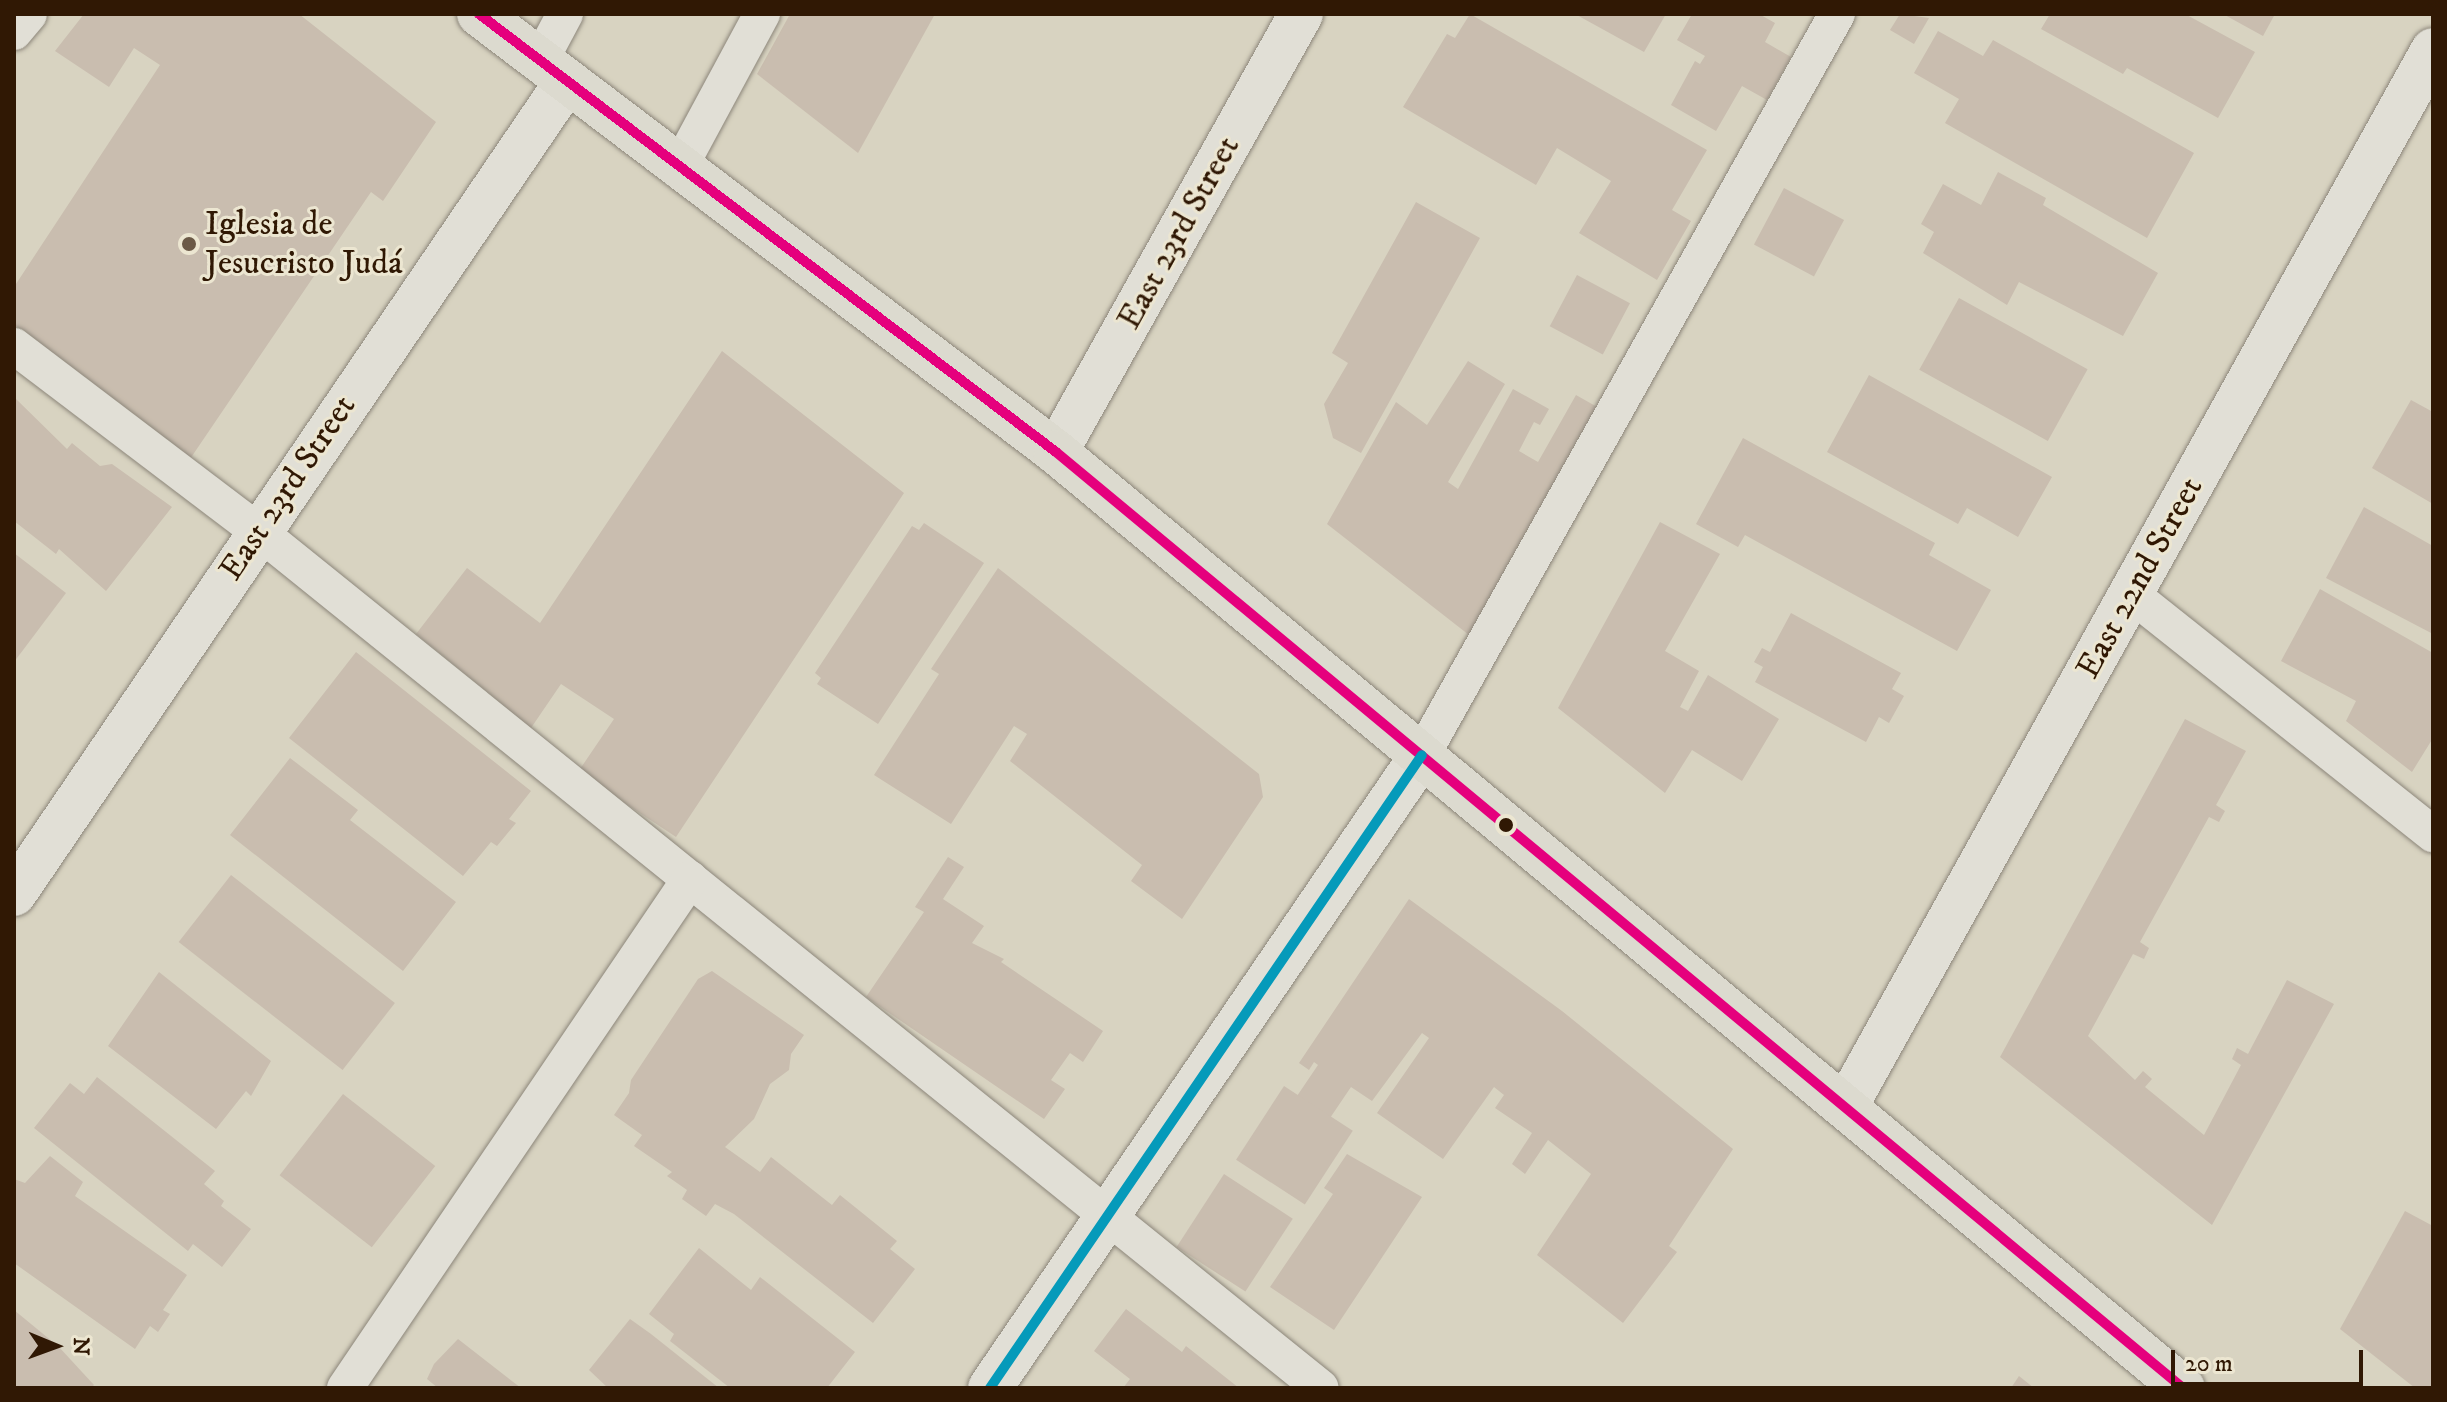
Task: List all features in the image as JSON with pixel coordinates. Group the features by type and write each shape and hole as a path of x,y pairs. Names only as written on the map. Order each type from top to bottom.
{"main road":[{"path":"479,14 678,170 1056,452 2183,1388"}],"street":[{"name":"East 23rd Street","path":"1056,452 1301,14"},
{"name":"East 22nd Street","path":"1846,1106 2433,50"},
{"name":"East 23rd Street","path":"14,894 258,531 552,74"},
{"path":"990,1388 1422,755"}],"lane":[{"path":"14,32 29,14"},
{"path":"552,74 565,14"},
{"path":"678,170 762,14"},
{"path":"1422,755 1837,14"},
{"path":"14,346 258,531 1321,1388"},
{"path":"2131,594 2433,834"},
{"path":"345,1388 690,879"}],"building":[{"name":"Iglesia de Jesucristo Judá","path":"84,14 299,14 436,122 383,201 371,192 188,462 14,324 14,287 160,65 134,48 109,87 55,51"},
{"path":"790,14 935,14 858,153 757,74"},
{"path":"1470,14 1707,150 1672,210 1691,221 1657,280 1579,233 1611,181 1557,148 1536,185 1403,107 1447,34 1455,38"},
{"path":"1575,14 1666,14 1644,52"},
{"path":"1692,14 1759,14 1775,23 1765,42 1791,57 1767,100 1742,86 1716,131 1671,105 1695,61 1700,64 1705,56 1677,40"},
{"path":"1900,14 1929,18 1914,44 1890,30"},
{"path":"2050,14 2185,14 2255,52 2218,118 2127,68 2123,74 2041,29"},
{"path":"2223,14 2275,14 2263,36"},
{"path":"1938,31 1983,56 1993,40 2194,153 2147,238 1945,123 1959,99 1914,73"},
{"path":"1998,172 2046,198 2043,205 2158,273 2123,336 2019,282 2007,305 1923,253 1934,232 1921,224 1943,184 1981,205"},
{"path":"1784,188 1844,220 1814,276 1754,245"},
{"path":"1416,202 1480,238 1361,453 1333,438 1324,404 1348,363 1332,353"},
{"path":"1577,275 1630,303 1603,354 1550,326"},
{"path":"1959,298 2088,369 2048,441 1919,370"},
{"path":"722,351 904,493 676,837 578,772 614,719 561,684 531,728 416,634 467,568 540,623"},
{"path":"1468,361 1505,384 1448,482 1458,489 1513,389 1549,409 1540,425 1534,422 1519,451 1538,462 1576,395 1606,412 1478,642 1327,524 1396,402 1427,425"},
{"path":"1869,375 2052,477 2018,537 1967,508 1958,524 1827,452"},
{"path":"14,397 67,449 72,443 100,466 112,464 172,507 106,591 59,549 56,554 14,521"},
{"path":"2411,400 2433,412 2433,504 2372,468"},
{"path":"1743,438 1935,543 1929,555 1991,590 1957,651 1745,535 1738,547 1696,524"},
{"path":"2364,507 2433,546 2433,634 2326,578"},
{"path":"1660,522 1720,554 1665,651 1699,671 1680,707 1688,711 1708,675 1779,719 1742,781 1692,750 1665,793 1558,708"},
{"path":"924,523 984,563 878,724 817,684 821,678 815,673 912,526 919,530"},
{"path":"14,553 66,593 14,662"},
{"path":"998,568 1259,774 1263,797 1182,919 1131,881 1142,865 1010,761 1027,734 1014,726 951,824 874,775 939,674 931,669"},
{"path":"2320,589 2433,653 2433,738 2412,772 2346,721 2356,701 2281,661"},
{"path":"1791,613 1901,673 1892,689 1904,696 1889,723 1879,717 1866,742 1755,682 1763,667 1754,662 1762,648 1770,652"},
{"path":"356,652 531,791 509,819 516,823 497,846 491,842 463,876 289,738"},
{"path":"2185,719 2246,751 2216,805 2225,811 2219,822 2209,817 2140,942 2149,948 2144,959 2133,954 2088,1036 2135,1080 2143,1071 2152,1079 2145,1087 2204,1135 2241,1065 2232,1059 2237,1048 2248,1054 2287,980 2334,1004 2212,1225 2000,1057"},
{"path":"290,758 358,810 350,820 456,902 403,971 230,835"},
{"path":"948,857 964,867 943,899 984,926 972,943 1004,959 1001,962 1103,1031 1083,1062 1070,1053 1051,1080 1065,1089 1044,1119 866,997 924,912 915,907"},
{"path":"231,875 395,1003 343,1070 179,942"},
{"path":"1409,899 1562,1011 1733,1149 1669,1246 1677,1252 1623,1323 1537,1255 1591,1174 1548,1140 1525,1174 1512,1164 1532,1133 1495,1108 1504,1095 1494,1087 1443,1159 1377,1113 1429,1038 1422,1033 1372,1101 1351,1087 1330,1118 1297,1096 1318,1065 1314,1062 1309,1070 1299,1063"},
{"path":"712,971 804,1035 791,1054 789,1070 770,1084 754,1119 725,1147 760,1172 771,1157 832,1205 840,1195 897,1241 890,1249 915,1269 873,1323 734,1214 715,1204 706,1216 682,1199 687,1190 667,1176 672,1172 634,1146 642,1135 614,1115 629,1093 631,1080 698,979"},
{"path":"159,972 271,1061 251,1096 246,1091 216,1129 108,1046"},
{"path":"97,1077 215,1171 204,1184 224,1201 221,1206 251,1229 222,1267 193,1244 188,1251 34,1128 70,1083 84,1094"},
{"path":"1284,1086 1353,1131 1305,1204 1236,1160"},
{"path":"343,1094 435,1166 372,1247 280,1175"},
{"path":"1347,1154 1422,1197 1334,1330 1270,1287 1333,1194 1324,1188"},
{"path":"50,1156 83,1182 75,1196 187,1275 163,1310 170,1314 158,1332 150,1326 135,1349 14,1263 14,1179 25,1183"},
{"path":"1224,1174 1293,1219 1245,1292 1177,1247"},
{"path":"2405,1211 2433,1226 2433,1388 2415,1388 2340,1329"},
{"path":"699,1248 751,1290 760,1277 855,1352 827,1388 730,1388 670,1341 674,1334 649,1314"},
{"path":"1126,1309 1182,1352 1186,1346 1239,1388 1123,1388 1130,1379 1094,1351"},
{"path":"14,1310 59,1347 94,1385 91,1388 14,1388"},
{"path":"630,1319 719,1388 608,1388 589,1370"},
{"path":"458,1339 521,1388 438,1388 427,1379 434,1364"},
{"path":"2019,1376 2034,1388 2011,1388"}],"transit line":[{"path":"479,14 1056,452 2183,1388"},
{"path":"990,1388 1422,755"}],"place":[{"name":"Iglesia de Jesucristo Judá","path":"189,244"}]}
